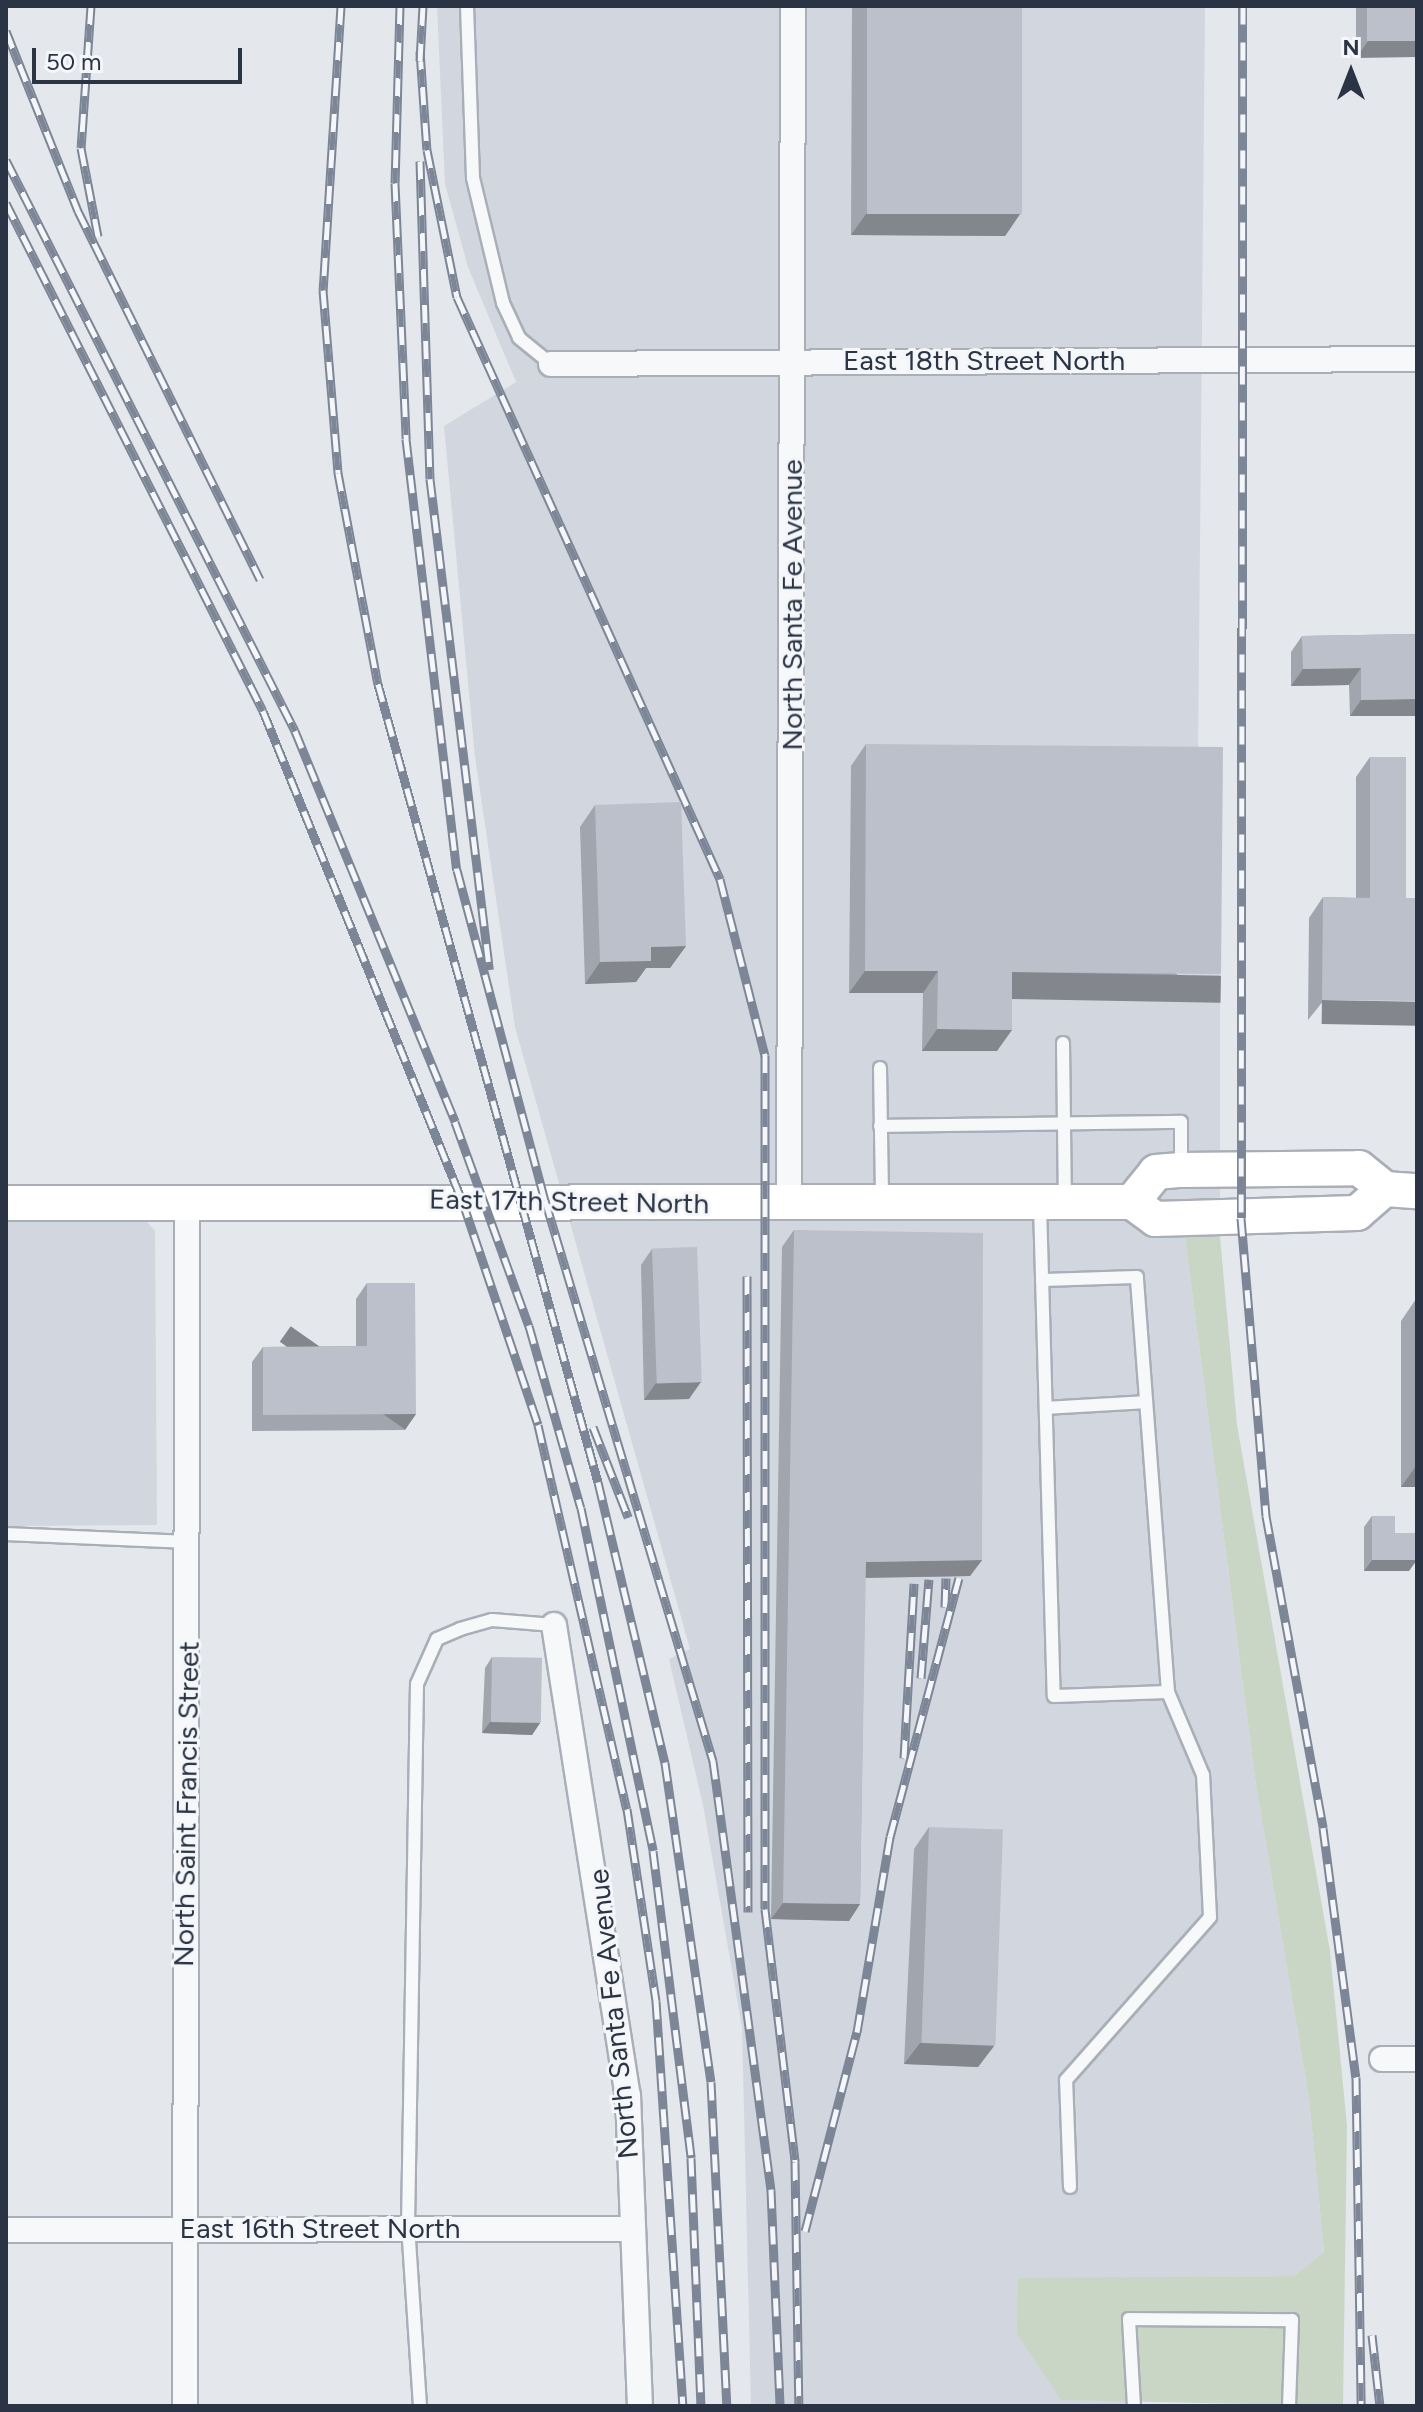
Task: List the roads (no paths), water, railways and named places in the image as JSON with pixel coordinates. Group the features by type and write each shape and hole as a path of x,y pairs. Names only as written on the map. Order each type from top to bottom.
{"street":[{"name":"North Santa Fe Avenue","path":"789,1204 793,6"},
{"name":"East 18th Street North","path":"551,364 1417,359"},
{"name":"East 17th Street North","path":"1132,1202 1156,1172 1181,1170 1359,1168 1401,1190"},
{"name":"East 17th Street North","path":"6,1203 1132,1202 1155,1219 1357,1213 1401,1190"},
{"name":"North Saint Francis Street","path":"185,2406 180,2230 188,1542 187,1201"},
{"name":"North Santa Fe Avenue","path":"554,1625 611,1954 628,2095 640,2406"},
{"path":"1382,2059 1417,2059"},
{"name":"East 16th Street North","path":"6,2230 408,2226 633,2229"}],"lane":[{"path":"467,6 473,178 503,303 519,338 551,364"},
{"path":"1063,1043 1063,1123 1042,1280 1054,1696 1168,1692"},
{"path":"880,1068 882,1203"},
{"path":"880,1126 1181,1122 1181,1170"},
{"path":"1042,1280 1137,1277 1168,1692 1203,1775 1210,1917 1066,2080 1070,2187"},
{"path":"1046,1408 1146,1402"},
{"path":"6,1534 188,1542"},
{"path":"420,2406 408,2226 417,1684 437,1639 460,1629 492,1620 554,1625"},
{"path":"1134,2406 1129,2319 1292,2320 1289,2406"}],"railway":[{"path":"91,6 81,148 98,236"},
{"path":"341,6 323,290 338,473 378,684 598,1482 665,1763 711,2082 727,2406"},
{"path":"400,6 395,183 406,439 457,870 545,1200 713,1761 771,2190 780,2406"},
{"path":"420,61 423,6"},
{"path":"1243,6 1241,1218 1266,1516 1323,1828 1356,2077 1361,2406"},
{"path":"6,31 78,211 260,579"},
{"path":"420,51 427,150 457,297 720,879 765,1055 765,1909 795,2162 799,2406"},
{"path":"6,160 295,731 455,1122 529,1326 581,1508 653,1851 691,2158 701,2406"},
{"path":"420,161 430,479 489,969"},
{"path":"6,203 263,711 462,1200 538,1425 627,1809 656,2001 683,2406"},
{"path":"747,1276 748,1912"},
{"path":"593,1427 628,1517"},
{"path":"945,1607 946,1578"},
{"path":"805,2231 857,2032 890,1837 959,1578"},
{"path":"921,1678 929,1579"},
{"path":"904,1758 914,1583"},
{"path":"1372,2335 1380,2406"}]}
